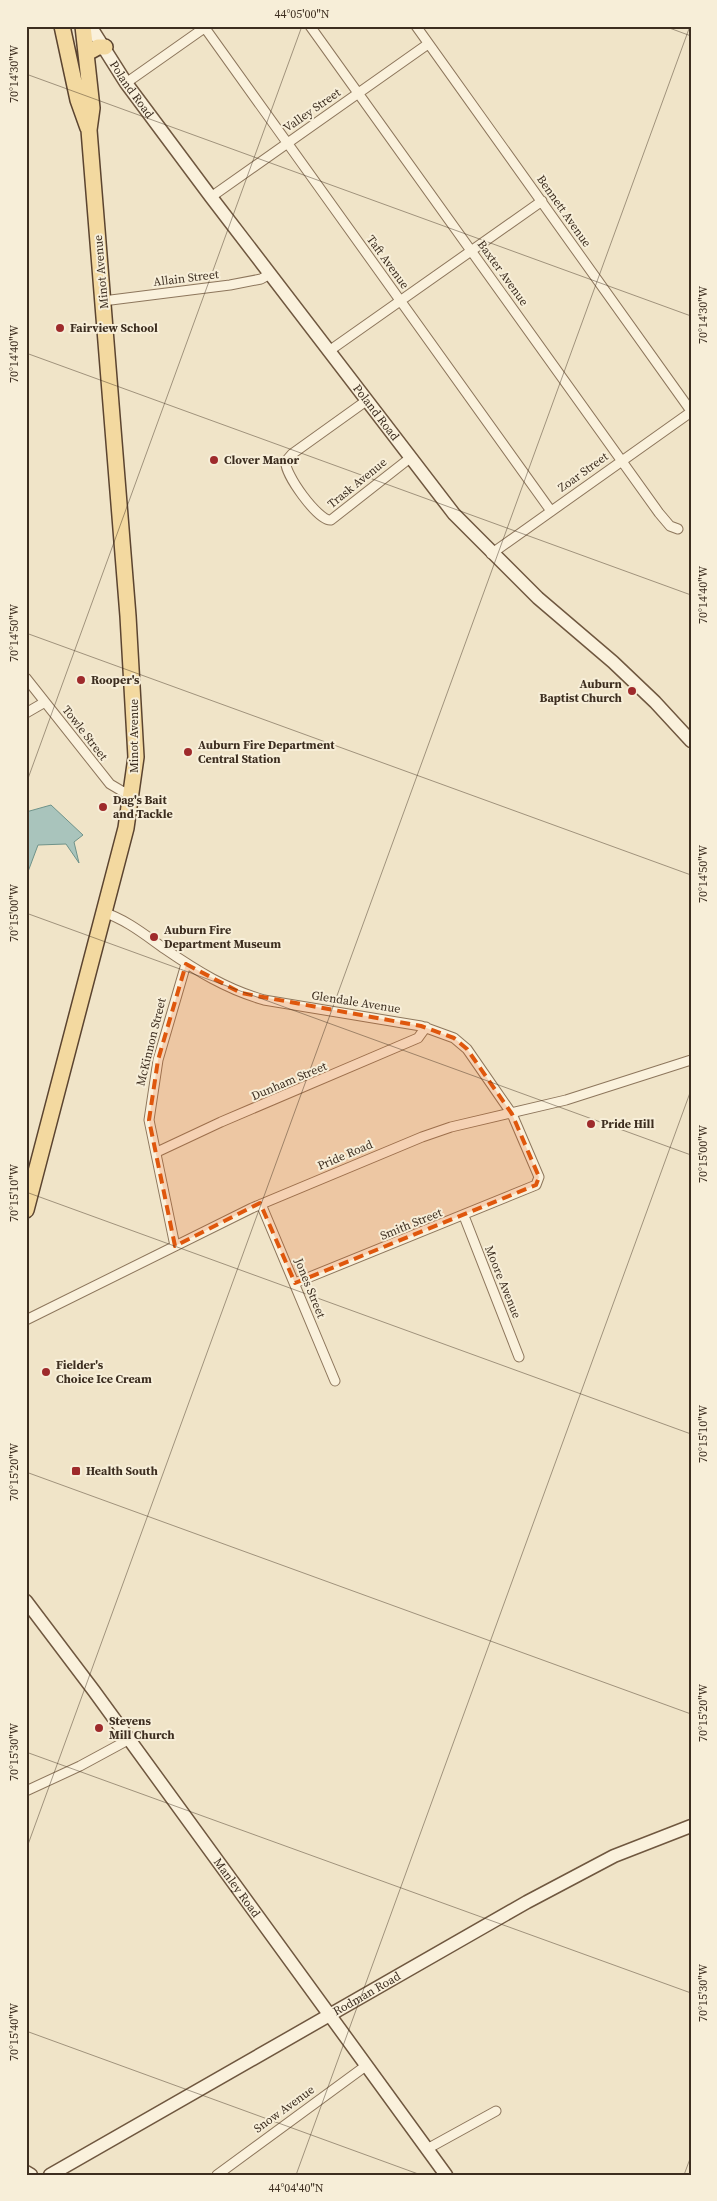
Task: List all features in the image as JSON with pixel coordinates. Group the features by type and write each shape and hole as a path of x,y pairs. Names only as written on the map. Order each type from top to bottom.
{"main road":[{"name":"Minot Avenue","path":"62,26 78,100 89,130"},
{"name":"Minot Avenue","path":"27,1204 126,828 132,797 136,757 135,714 89,130 92,108 83,26"},
{"path":"87,53 98,47 105,47"}],"street":[{"name":"Poland Road","path":"90,26 105,47"},
{"name":"Poland Road","path":"95,26 126,83 211,198 454,514 491,554 538,598 634,681 678,725 691,741"},
{"name":"Baxter Avenue","path":"310,26 667,524 678,529"},
{"name":"Bennett Avenue","path":"416,26 691,412"},
{"path":"126,83 206,27"},
{"name":"Taft Avenue","path":"206,27 550,511"},
{"name":"Valley Street","path":"211,198 428,44"},
{"path":"329,351 542,201"},
{"name":"Allain Street","path":"103,302 230,285 261,279 270,274"},
{"name":"Trask Avenue","path":"366,401 292,454 285,465 288,473 307,500 319,515 327,520 331,520 379,480 410,458"},
{"name":"Zoar Street","path":"491,554 691,412"},
{"name":"Towle Street","path":"26,678 110,784 132,797"},
{"path":"26,713 45,702"},
{"name":"Glendale Avenue","path":"103,912 128,922 186,964 229,989 264,1000 426,1027 445,1033 462,1044 512,1114 539,1177 536,1185"},
{"name":"McKinnon Street","path":"175,1246 163,1195 157,1152 149,1130 149,1120 154,1079 186,964"},
{"name":"Dunham Street","path":"157,1152 418,1038 426,1027"},
{"name":"Pride Road","path":"26,1320 261,1204 422,1137 451,1127 576,1098 691,1060"},
{"name":"Smith Street","path":"295,1283 464,1216 536,1185"},
{"name":"Jones Street","path":"261,1204 335,1381"},
{"name":"Moore Avenue","path":"464,1216 519,1357"},
{"name":"Manley Road","path":"26,1601 446,2175"},
{"path":"26,1790 80,1766 128,1740"},
{"name":"Rodman Road","path":"50,2175 599,1863 658,1837 691,1826"},
{"name":"Snow Avenue","path":"217,2175 366,2065"},
{"path":"427,2149 496,2111"},
{"path":"26,2172 31,2175"}],"highlighted area":[{"path":"186,964 241,993 421,1026 454,1038 467,1049 512,1114 539,1177 536,1185 295,1283 260,1203 175,1246 149,1120 158,1060"}],"water":[{"path":"51,805 83,835 74,842 79,863 66,844 38,845 26,877 26,812"}],"place":[{"name":"Fairview School","path":"60,328"},
{"name":"Clover Manor","path":"214,460"},
{"name":"Rooper's","path":"81,680"},
{"name":"Auburn Baptist Church","path":"632,691"},
{"name":"Auburn Fire Department Central Station","path":"188,752"},
{"name":"Dag's Bait and Tackle","path":"103,807"},
{"name":"Auburn Fire Department Museum","path":"154,937"},
{"name":"Pride Hill","path":"591,1124"},
{"name":"Fielder's Choice Ice Cream","path":"46,1372"},
{"name":"Health South","path":"76,1471"},
{"name":"Stevens Mill Church","path":"99,1728"}]}
